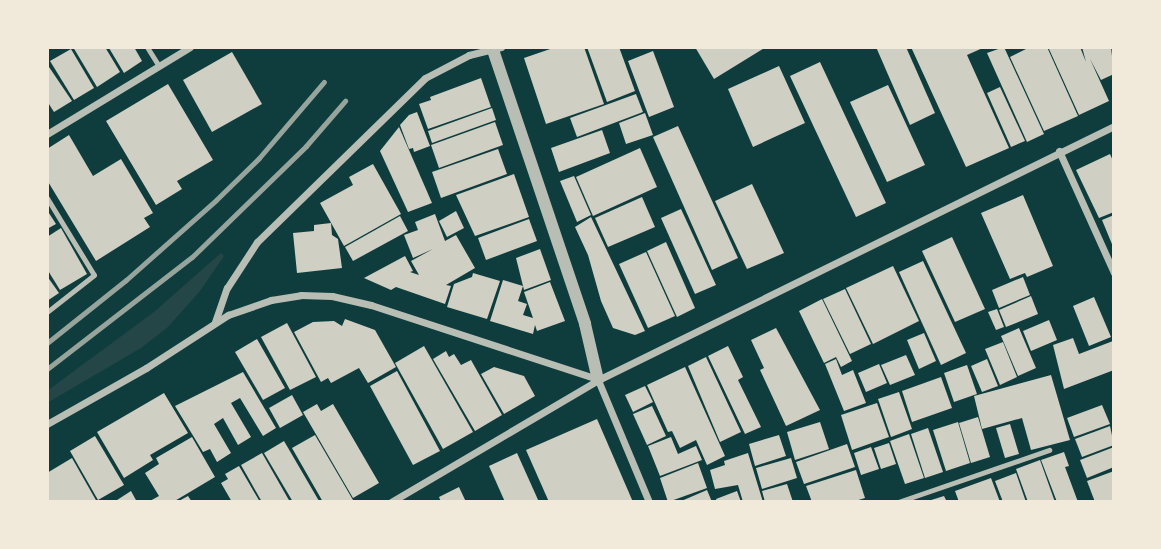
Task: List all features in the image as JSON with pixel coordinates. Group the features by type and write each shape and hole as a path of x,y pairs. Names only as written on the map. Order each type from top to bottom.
{"street":[{"path":"47,134 190,47"},
{"path":"214,323 235,272 276,223 425,78 469,55 495,48 585,324 598,380 649,502"},
{"path":"391,502 598,380 1114,126"},
{"path":"1059,151 1114,273"},
{"path":"47,424 146,368 214,323 242,309 278,298 317,295 347,299 523,353 598,380"}],"lane":[{"path":"147,47 159,66"},
{"path":"47,198 94,275 47,312"},
{"path":"898,502 1049,450"}],"shaded area":[{"path":"221,253 224,256 200,291 168,327 141,348 47,403 47,391 154,312"}],"building":[{"path":"73,47 105,47 120,72 97,87"},
{"path":"134,47 142,61 124,73 109,48"},
{"path":"556,47 584,47 604,104 546,124 524,58"},
{"path":"587,47 619,47 635,91 607,102"},
{"path":"695,47 766,47 714,79"},
{"path":"876,47 906,47 935,113 910,125"},
{"path":"911,47 985,47 967,55 1009,148 966,167"},
{"path":"1004,47 1044,134 1027,142 987,53"},
{"path":"1030,47 1047,47 1078,116 1044,131 1010,57"},
{"path":"1080,47 1086,62 1082,47 1111,47 1114,74 1101,80 1090,59 1109,101 1079,115 1049,49"},
{"path":"71,49 94,88 74,100 50,61"},
{"path":"653,51 674,107 649,117 628,61"},
{"path":"232,52 262,104 212,132 183,80"},
{"path":"820,62 886,203 856,217 790,76"},
{"path":"47,64 72,101 54,112 47,101"},
{"path":"779,66 805,123 753,147 728,89"},
{"path":"481,78 491,107 428,129 419,104 431,100 430,97"},
{"path":"168,84 213,160 177,181 182,189 156,205 106,121"},
{"path":"888,85 925,165 887,182 850,102"},
{"path":"1000,87 1025,141 1011,147 987,93"},
{"path":"636,94 643,112 577,137 570,118"},
{"path":"492,108 496,120 432,143 428,131"},
{"path":"417,112 430,146 414,152 413,148 409,149 400,125 409,115"},
{"path":"645,113 653,135 626,144 619,123"},
{"path":"495,122 503,145 439,168 431,145"},
{"path":"678,126 738,258 712,270 653,137"},
{"path":"399,127 432,203 408,212 380,151"},
{"path":"602,130 610,153 559,172 551,148"},
{"path":"69,135 93,176 121,159 153,213 144,218 150,227 96,261 47,180 47,149"},
{"path":"640,148 657,187 593,216 576,177"},
{"path":"498,149 507,174 441,198 432,172"},
{"path":"1110,154 1114,163 1114,212 1099,218 1076,170"},
{"path":"373,164 401,214 344,246 320,203 353,185 349,177"},
{"path":"514,174 529,217 475,236 456,195"},
{"path":"574,176 591,215 577,222 560,181"},
{"path":"752,184 784,253 747,269 715,201"},
{"path":"1023,195 1053,266 1027,277 1025,273 1010,279 981,213"},
{"path":"642,197 655,227 608,247 595,218"},
{"path":"681,209 716,285 695,294 661,218"},
{"path":"47,210 56,224 47,229"},
{"path":"456,211 464,228 447,237 439,221"},
{"path":"435,214 445,241 456,235 475,268 446,285 451,286 445,304 396,287 391,290 364,278 405,256 413,271 410,272 419,275 411,261 433,249 413,258 404,235 418,230 415,222"},
{"path":"1114,215 1114,249 1102,220"},
{"path":"400,216 408,231 353,261 345,247"},
{"path":"591,217 645,331 635,335 613,328 601,301 588,255 575,227"},
{"path":"529,219 537,241 486,260 478,238"},
{"path":"331,223 332,235 338,239 342,268 297,273 293,233 314,231 314,225"},
{"path":"61,228 87,274 60,290 47,269 47,237"},
{"path":"952,237 985,309 955,322 922,251"},
{"path":"666,242 695,308 677,317 647,251"},
{"path":"540,249 551,280 524,290 516,258"},
{"path":"646,252 675,316 648,328 619,264"},
{"path":"923,261 966,353 941,365 899,272"},
{"path":"893,266 919,321 873,344 846,288"},
{"path":"473,273 500,281 487,319 447,307 454,284 472,277"},
{"path":"47,276 59,293 47,301"},
{"path":"1023,277 1030,295 999,308 992,290"},
{"path":"503,280 523,286 518,301 527,304 523,315 533,318 524,292 550,282 565,321 537,331 535,325 533,334 490,321"},
{"path":"845,289 871,344 850,354 823,299"},
{"path":"1031,296 1038,314 1006,327 999,310"},
{"path":"1094,297 1111,337 1089,346 1073,306"},
{"path":"822,299 852,361 841,367 836,357 824,363 799,311"},
{"path":"997,309 1004,327 996,330 988,312"},
{"path":"345,319 375,330 396,367 368,383 359,368 331,383 328,378 321,382 294,332 313,322 334,321 342,326"},
{"path":"1049,320 1057,340 1031,351 1023,331"},
{"path":"287,323 316,377 290,390 261,337"},
{"path":"776,328 820,410 786,426 760,370 764,368 751,340"},
{"path":"1019,328 1036,368 1018,376 1001,336"},
{"path":"924,333 936,361 919,369 907,340"},
{"path":"1073,338 1079,354 1113,341 1114,370 1064,389 1053,345"},
{"path":"257,339 285,388 263,400 235,352"},
{"path":"1003,342 1017,377 1000,385 985,349"},
{"path":"424,346 473,432 443,449 395,363"},
{"path":"728,346 743,377 738,380 761,427 745,434 708,356"},
{"path":"446,351 449,357 454,354 461,365 471,360 502,415 475,431 433,359"},
{"path":"906,355 915,375 890,385 881,365"},
{"path":"706,357 741,432 720,442 688,366"},
{"path":"836,359 842,375 853,370 866,403 844,411 825,364"},
{"path":"987,359 998,386 982,392 971,366"},
{"path":"879,364 887,383 866,392 858,373"},
{"path":"967,365 977,394 954,402 944,373"},
{"path":"494,367 524,376 535,396 504,414 481,374"},
{"path":"685,367 725,456 707,465 696,440 680,448 672,431 668,432 647,385"},
{"path":"397,371 440,451 413,465 370,386"},
{"path":"243,372 276,428 263,436 240,398 231,403 251,437 238,445 223,418 214,424 231,453 217,462 210,449 203,452 175,406"},
{"path":"1051,375 1070,440 1031,450 1022,418 982,429 974,396"},
{"path":"941,377 952,408 912,422 902,391"},
{"path":"645,386 653,402 633,412 625,395"},
{"path":"899,392 912,429 891,437 878,399"},
{"path":"164,393 188,433 150,455 153,460 124,478 97,432"},
{"path":"292,395 303,415 280,428 269,408"},
{"path":"877,403 889,437 852,450 841,415"},
{"path":"317,404 321,411 333,404 379,483 353,498 303,412"},
{"path":"1102,405 1110,424 1074,437 1067,418"},
{"path":"652,406 666,436 647,445 633,414"},
{"path":"978,417 990,457 971,463 959,423"},
{"path":"597,419 633,502 549,502 526,450"},
{"path":"820,422 829,449 795,460 787,432"},
{"path":"958,422 970,463 946,471 933,430"},
{"path":"1010,424 1019,454 1005,458 996,428"},
{"path":"1110,426 1114,445 1082,457 1075,439"},
{"path":"928,428 943,472 925,478 911,434"},
{"path":"909,434 924,478 905,484 890,441"},
{"path":"315,435 353,500 350,502 323,502 292,448"},
{"path":"779,435 786,456 755,466 749,444"},
{"path":"95,436 124,485 98,500 70,451"},
{"path":"192,437 215,477 173,502 148,502 159,496 145,473 159,464 156,458"},
{"path":"671,437 678,454 696,446 702,460 660,476 648,446"},
{"path":"284,441 319,501 293,502 264,453"},
{"path":"889,443 896,464 881,469 874,448"},
{"path":"847,444 855,467 804,484 796,462"},
{"path":"871,447 879,469 861,475 854,453"},
{"path":"1114,447 1114,467 1087,478 1080,460"},
{"path":"1064,452 1069,466 1065,467 1078,502 1057,502 1041,460"},
{"path":"262,453 290,502 262,502 241,465"},
{"path":"517,453 539,502 505,502 489,466"},
{"path":"748,453 763,502 743,502 738,485 715,489 710,470 725,465 724,461"},
{"path":"72,458 97,502 47,502 47,473"},
{"path":"791,458 797,478 762,489 756,468"},
{"path":"1040,460 1055,502 1028,502 1016,469"},
{"path":"698,463 707,488 668,502 660,478"},
{"path":"239,466 260,502 232,502 221,483 228,479 225,474"},
{"path":"856,470 865,498 852,502 812,502 806,486"},
{"path":"1114,471 1114,502 1095,502 1087,481"},
{"path":"1016,473 1026,502 1003,502 995,481"},
{"path":"991,478 1000,502 959,502 955,491"},
{"path":"787,484 793,502 765,502 762,491"},
{"path":"459,487 466,502 441,502 439,497"},
{"path":"707,490 712,502 679,502"},
{"path":"131,491 137,502 114,502"},
{"path":"737,491 741,502 717,502 716,499"},
{"path":"188,496 192,502 177,502"},
{"path":"944,496 947,502 928,502 928,501"}],"railway":[{"path":"47,343 126,280 216,200 259,158 324,82"},
{"path":"47,369 192,257 306,146 345,101"}]}
